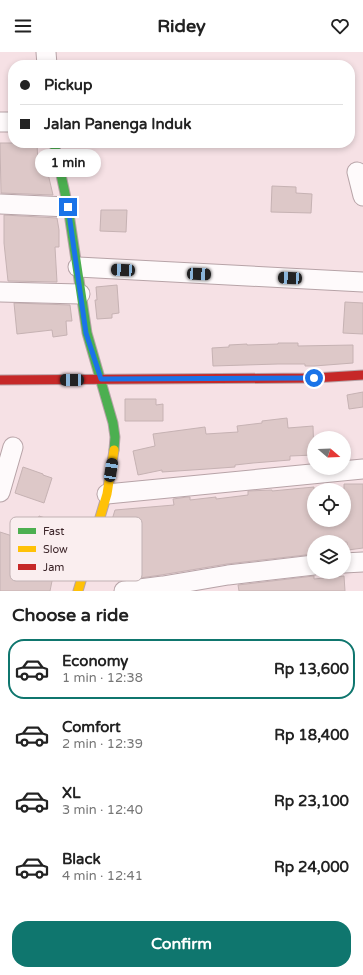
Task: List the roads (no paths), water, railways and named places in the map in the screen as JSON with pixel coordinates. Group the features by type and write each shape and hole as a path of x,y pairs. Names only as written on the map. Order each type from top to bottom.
{"street":[{"path":"55,148 68,207 78,267 80,294 86,333 115,430 113,458 107,494 100,517"},
{"path":"357,172 363,196"},
{"path":"0,204 68,207"},
{"path":"78,267 363,282"},
{"path":"0,292 80,294"},
{"path":"0,380 314,378 363,375"},
{"path":"0,492 13,447"},
{"path":"107,494 363,469"},
{"path":"351,563 363,562"},
{"path":"124,591 228,575 307,566"},
{"path":"78,591 81,581"}]}
